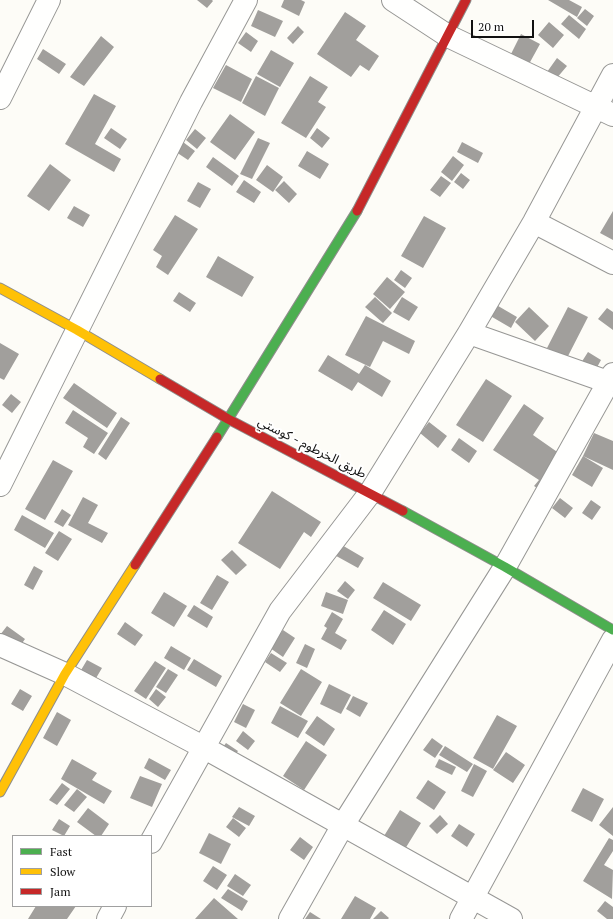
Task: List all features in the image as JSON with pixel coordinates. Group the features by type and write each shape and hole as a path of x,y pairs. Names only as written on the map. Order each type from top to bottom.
{"main road":[{"path":"0,792 65,674 228,420 363,202 466,0"},
{"name":"طريق الخرطوم - كوستي","path":"0,288 77,330 228,420 370,493 505,567 613,630"}],"street":[{"path":"0,98 49,0"},
{"path":"0,485 191,102 246,0"},
{"path":"393,0 448,36 605,111"},
{"path":"152,840 280,611 370,493 469,333 534,222 605,111 613,75"},
{"path":"534,222 613,263"},
{"path":"290,919 343,825 505,567 611,378 469,333"},
{"path":"461,919 613,640"},
{"path":"0,645 65,674 203,747 511,919"},
{"path":"108,919 114,907"}],"building":[{"path":"197,0 212,0 213,1 207,8"},
{"path":"284,0 301,0 305,2 299,16 281,7"},
{"path":"548,0 569,0 582,7 577,17"},
{"path":"585,9 594,16 587,26 577,18"},
{"path":"258,10 283,21 275,37 251,26"},
{"path":"345,12 366,26 356,40 379,56 369,71 360,65 351,77 317,54"},
{"path":"569,15 586,29 579,39 561,24"},
{"path":"549,22 564,35 553,48 538,35"},
{"path":"298,26 304,32 293,44 287,38"},
{"path":"246,32 258,41 251,52 238,43"},
{"path":"521,34 540,44 529,64 511,54"},
{"path":"101,36 114,47 84,86 70,77"},
{"path":"43,49 66,64 59,74 37,59"},
{"path":"271,50 294,63 280,87 257,74"},
{"path":"557,58 567,66 556,79 547,72"},
{"path":"226,65 252,79 241,102 213,88"},
{"path":"256,76 279,88 265,116 242,103"},
{"path":"310,76 328,87 318,102 326,107 306,138 281,123"},
{"path":"94,94 116,106 95,144 121,159 114,172 65,144"},
{"path":"230,114 255,132 235,160 210,142"},
{"path":"111,128 127,139 120,149 104,138"},
{"path":"317,128 330,138 322,148 310,138"},
{"path":"195,129 206,138 197,149 186,140"},
{"path":"258,138 270,143 252,179 240,174"},
{"path":"183,142 195,151 188,160 176,152"},
{"path":"462,142 483,153 478,163 457,152"},
{"path":"307,151 329,164 320,179 298,166"},
{"path":"453,156 464,165 452,181 441,172"},
{"path":"213,157 239,176 232,186 206,167"},
{"path":"50,164 71,180 49,211 27,196"},
{"path":"267,165 283,177 273,192 256,180"},
{"path":"461,173 470,180 463,189 454,182"},
{"path":"441,176 451,183 440,197 430,190"},
{"path":"244,180 261,192 254,203 236,192"},
{"path":"284,181 297,194 289,203 275,190"},
{"path":"198,182 211,189 200,208 187,201"},
{"path":"74,206 90,215 83,227 67,218"},
{"path":"613,211 613,240 600,233"},
{"path":"175,215 198,229 168,275 156,267 162,256 153,250"},
{"path":"424,216 446,228 423,268 401,256"},
{"path":"218,256 254,277 242,297 206,277"},
{"path":"401,270 412,278 405,288 394,280"},
{"path":"387,277 405,292 390,309 373,294"},
{"path":"179,292 196,303 190,312 173,301"},
{"path":"375,297 392,313 383,323 365,307"},
{"path":"402,297 418,307 409,321 393,312"},
{"path":"493,303 517,317 511,328 487,314"},
{"path":"529,307 549,326 535,341 515,322"},
{"path":"568,307 588,317 567,358 547,348"},
{"path":"607,308 613,312 613,330 598,319"},
{"path":"366,316 415,341 409,354 383,341 370,367 345,355"},
{"path":"0,343 19,354 4,380 0,378"},
{"path":"588,352 601,360 595,371 581,363"},
{"path":"328,355 359,374 365,365 391,381 382,397 358,382 352,391 318,371"},
{"path":"486,379 512,396 483,442 456,425"},
{"path":"74,383 117,413 107,428 63,398"},
{"path":"11,394 21,402 12,413 2,405"},
{"path":"524,404 544,418 533,435 563,456 540,490 534,486 539,480 493,450"},
{"path":"73,410 108,433 94,454 83,447 88,438 65,423"},
{"path":"121,417 130,423 106,460 98,454"},
{"path":"429,422 447,436 438,448 420,433"},
{"path":"594,433 613,441 613,470 583,456"},
{"path":"459,438 477,451 469,463 451,450"},
{"path":"583,456 603,468 592,487 572,475"},
{"path":"53,460 73,471 45,520 25,509"},
{"path":"272,491 321,522 311,537 304,532 280,569 238,543"},
{"path":"83,497 98,505 88,523 108,533 102,543 68,525"},
{"path":"560,498 573,508 565,518 552,508"},
{"path":"591,500 601,507 592,520 582,513"},
{"path":"62,509 71,515 63,527 54,522"},
{"path":"22,515 54,533 45,548 14,530"},
{"path":"59,531 72,539 58,561 45,553"},
{"path":"335,541 364,558 358,568 329,552"},
{"path":"232,550 247,565 236,575 221,560"},
{"path":"34,566 43,571 33,590 24,585"},
{"path":"217,575 229,582 212,610 200,603"},
{"path":"345,581 355,590 348,599 337,591"},
{"path":"383,582 421,605 411,621 373,598"},
{"path":"164,592 187,606 174,627 151,613"},
{"path":"326,592 348,600 343,614 321,606"},
{"path":"194,605 213,617 207,628 187,616"},
{"path":"384,610 406,624 393,645 371,630"},
{"path":"332,612 343,619 335,633 347,640 341,650 321,639 327,628 324,626"},
{"path":"125,622 143,635 135,646 117,634"},
{"path":"7,626 25,639 16,652 0,635"},
{"path":"283,630 295,638 283,657 270,648"},
{"path":"305,644 315,649 307,668 296,663"},
{"path":"171,646 191,658 184,670 164,658"},
{"path":"271,653 287,663 280,672 265,662"},
{"path":"194,659 222,676 216,687 187,670"},
{"path":"87,660 102,668 89,690 74,682"},
{"path":"155,661 166,668 146,699 134,691"},
{"path":"168,669 178,675 166,693 156,687"},
{"path":"301,669 322,682 301,716 280,703"},
{"path":"329,684 351,695 341,714 320,704"},
{"path":"20,689 32,696 23,711 11,704"},
{"path":"156,689 166,697 158,707 149,699"},
{"path":"353,696 368,703 360,717 346,709"},
{"path":"243,704 255,710 246,728 234,722"},
{"path":"280,706 308,721 298,738 271,723"},
{"path":"57,712 71,720 57,746 43,738"},
{"path":"497,715 517,726 493,769 473,758"},
{"path":"317,716 335,729 324,746 305,733"},
{"path":"243,731 255,741 248,750 236,741"},
{"path":"432,738 443,746 435,758 423,750"},
{"path":"306,741 327,755 304,790 283,776"},
{"path":"226,743 238,751 229,763 217,755"},
{"path":"445,746 473,764 467,772 439,755"},
{"path":"506,752 525,765 513,783 493,770"},
{"path":"149,758 171,770 165,780 144,768"},
{"path":"72,759 97,773 92,780 112,791 104,804 61,779"},
{"path":"439,759 456,767 452,775 435,767"},
{"path":"474,764 487,771 473,797 461,791"},
{"path":"140,776 162,784 152,807 130,798"},
{"path":"428,780 446,792 434,810 416,798"},
{"path":"62,783 70,789 57,805 49,800"},
{"path":"583,788 604,799 592,822 571,811"},
{"path":"77,789 87,797 74,812 64,805"},
{"path":"239,807 255,816 249,826 232,817"},
{"path":"613,807 613,836 599,825"},
{"path":"88,808 109,824 102,835 95,835 77,822"},
{"path":"400,810 421,823 405,849 384,836"},
{"path":"440,815 448,824 437,834 429,826"},
{"path":"233,818 246,828 239,837 226,827"},
{"path":"59,819 70,826 65,835 52,830"},
{"path":"459,824 475,834 467,847 451,836"},
{"path":"209,833 231,844 221,864 199,853"},
{"path":"300,837 313,847 304,860 290,850"},
{"path":"609,838 613,840 613,851 604,865 613,870 612,899 583,881"},
{"path":"213,866 227,875 217,890 203,881"},
{"path":"235,874 251,885 243,896 227,886"},
{"path":"228,889 248,901 242,911 221,898"},
{"path":"355,896 376,908 370,919 341,919"},
{"path":"214,898 238,919 195,919"},
{"path":"605,901 613,907 613,919 607,919 597,911"},
{"path":"35,907 75,907 67,919 28,919"},
{"path":"381,911 389,918 373,919"},
{"path":"310,912 321,919 305,919"}],"traffic: fast":[{"path":"217,437 357,211"},
{"path":"403,511 505,567 613,630"}],"traffic: slow":[{"path":"0,288 77,330 160,379"},
{"path":"0,792 65,674 135,565"}],"traffic: jam":[{"path":"357,211 466,0"},
{"path":"160,379 228,419 403,511"},
{"path":"135,565 217,437"}]}
